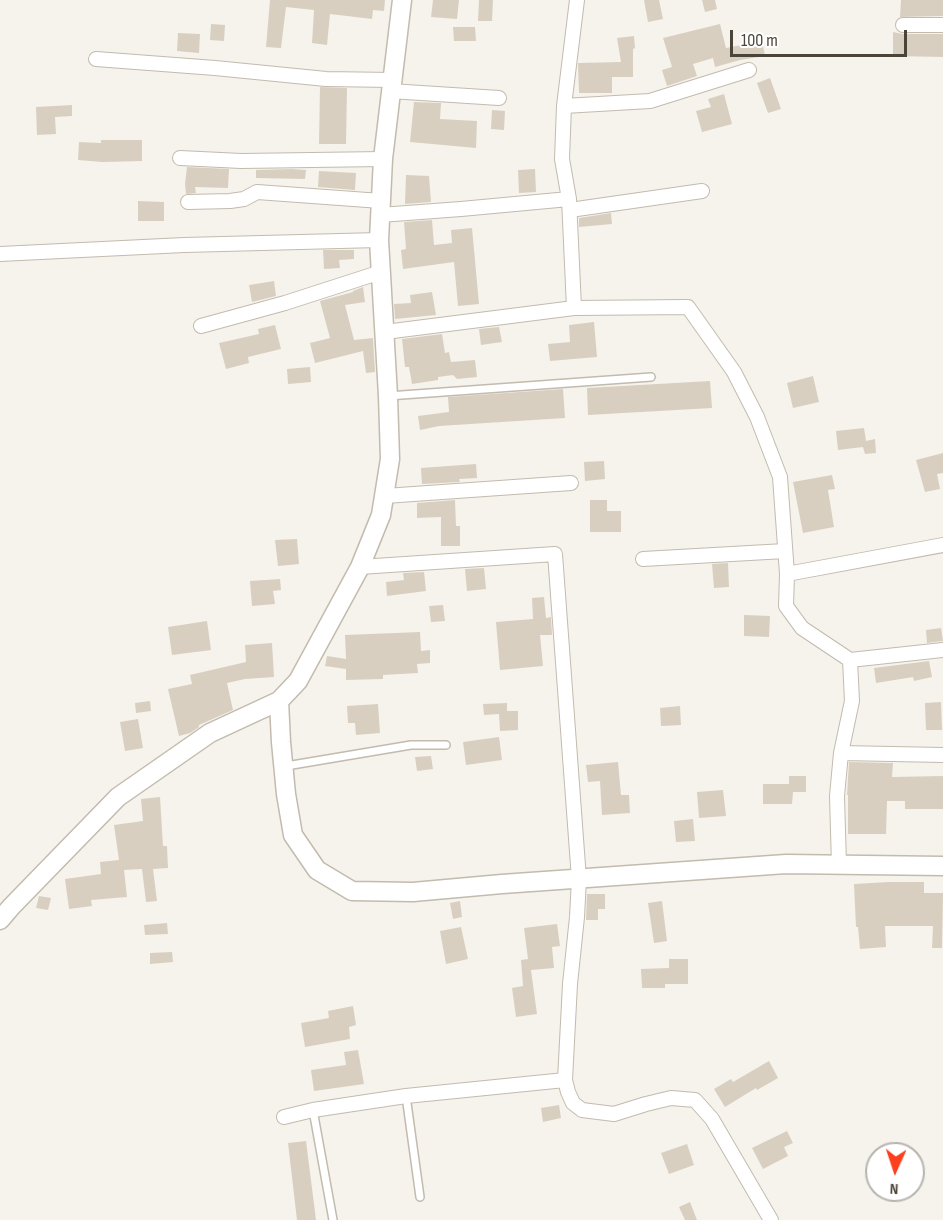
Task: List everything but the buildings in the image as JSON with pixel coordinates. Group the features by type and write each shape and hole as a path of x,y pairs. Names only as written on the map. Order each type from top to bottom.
{"street":[{"path":"0,920 118,797 210,733 279,701 298,681 360,567 381,515 390,459 379,240 383,159 402,0"},
{"path":"574,308 570,205 562,159 564,106 577,0"},
{"path":"903,25 943,25"},
{"path":"96,59 215,68 499,98"},
{"path":"564,106 650,101 749,70"},
{"path":"180,159 241,161 383,159"},
{"path":"189,202 244,199 257,192 380,208 461,209 570,205 702,191"},
{"path":"0,254 184,245 379,240"},
{"path":"201,326 285,303 381,272"},
{"path":"385,332 574,308 688,307 734,372 757,417 780,477 787,574 786,606 802,628 850,660 943,650"},
{"path":"385,496 571,483"},
{"path":"787,574 943,545"},
{"path":"643,559 785,551"},
{"path":"360,567 555,554 579,879 565,1080 573,1103 582,1110 594,1112 614,1114 672,1098 695,1100 712,1119 771,1220"},
{"path":"839,865 837,796 841,753 852,701 850,660"},
{"path":"279,701 283,767 293,835 317,870 352,891 413,892 786,864 943,866"},
{"path":"841,753 943,755"},
{"path":"284,1117 313,1110 406,1096 565,1080"}],"lane":[{"path":"388,396 651,377"},
{"path":"283,767 411,746 446,745"},
{"path":"406,1096 420,1197"},
{"path":"313,1110 333,1220"}]}
